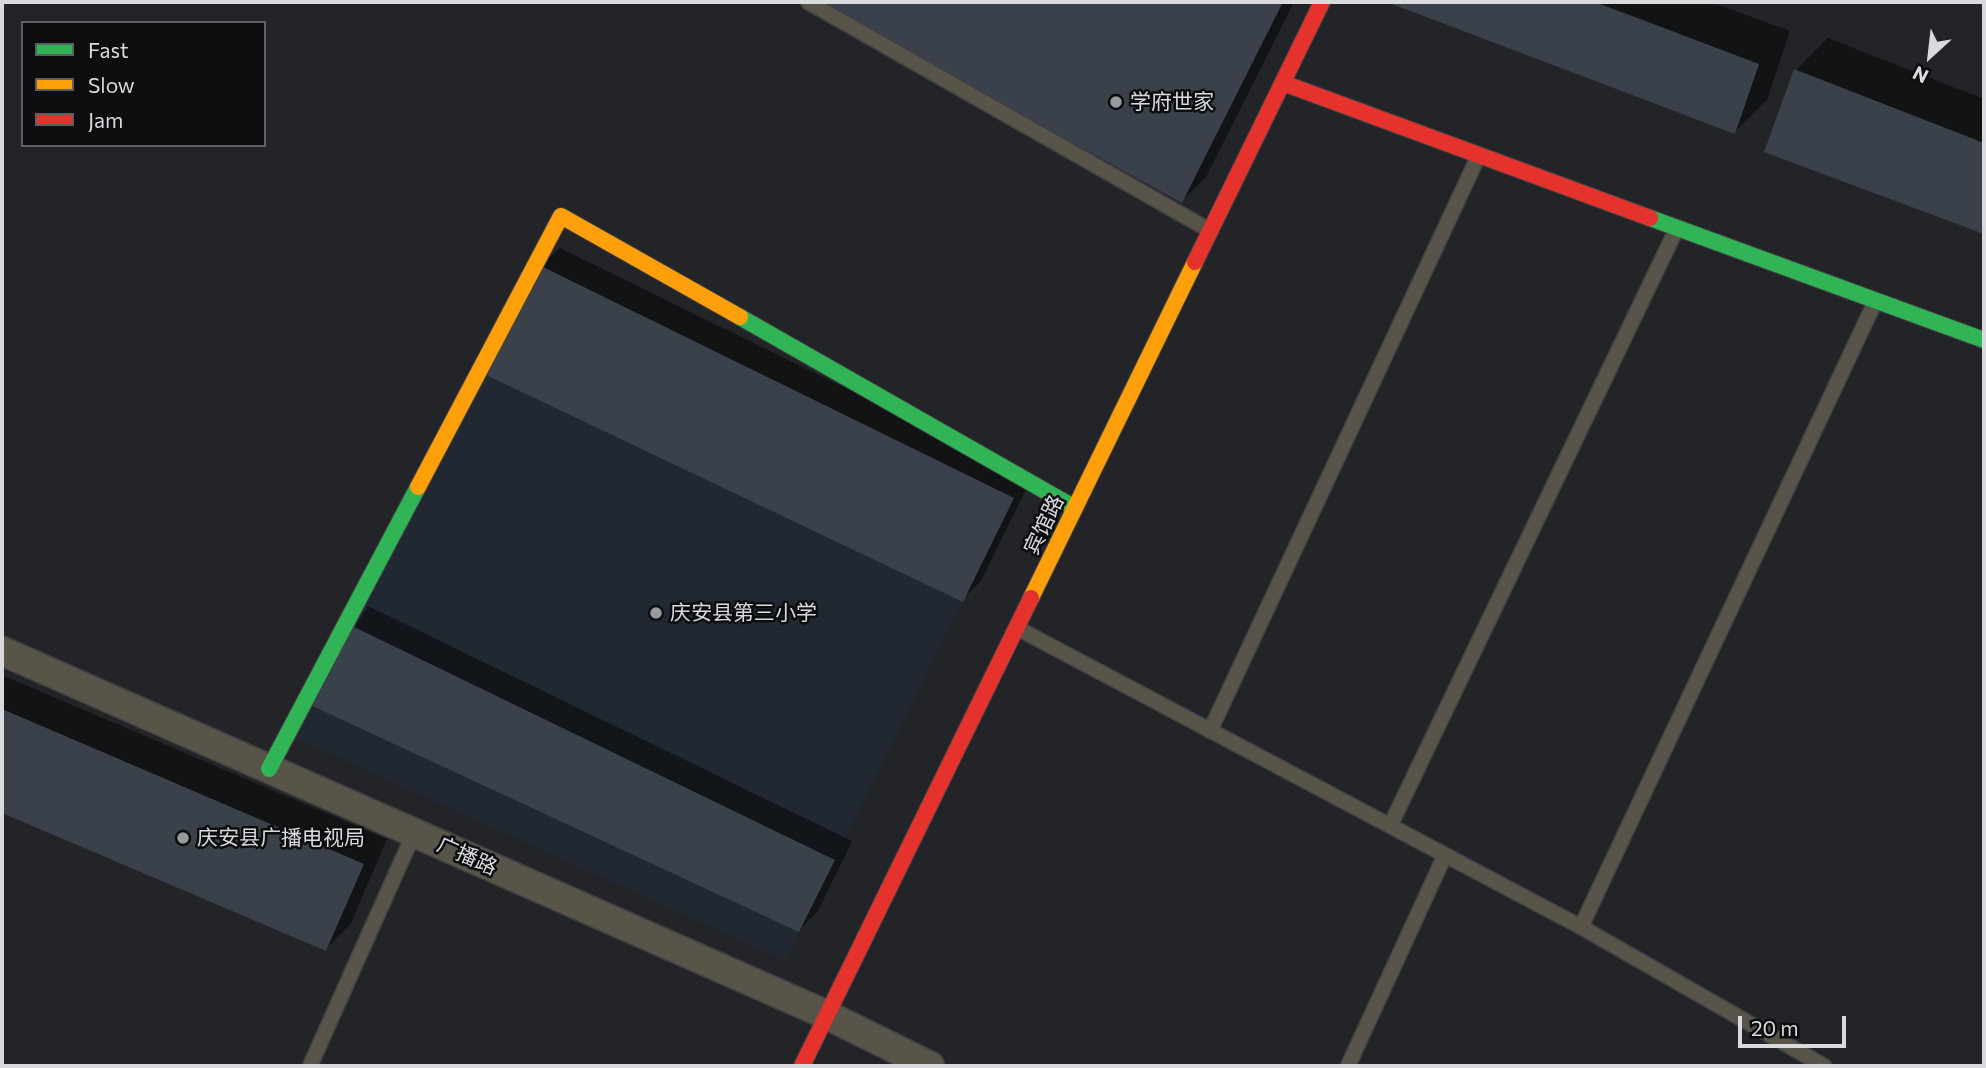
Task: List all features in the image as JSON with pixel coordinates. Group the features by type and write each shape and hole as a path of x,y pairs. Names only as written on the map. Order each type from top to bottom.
{"street":[{"name":"宾馆路","path":"803,1066 1322,2"},
{"path":"1283,83 1984,340"},
{"path":"269,769 561,216 1075,508"},
{"name":"广播路","path":"2,651 827,1016 930,1066"}],"lane":[{"path":"808,2 1210,231"},
{"path":"1210,731 1479,155"},
{"path":"1390,826 1677,228"},
{"path":"1581,927 1876,301"},
{"path":"1017,628 1581,927 1824,1066"},
{"path":"310,1066 414,833"},
{"path":"1348,1066 1445,855"}],"shaded area":[{"name":"庆安县第三小学","path":"539,265 1014,498 785,961 288,735"}],"building":[{"name":"学府世家","path":"817,2 1283,2 1182,203"},
{"path":"1595,2 1759,64 1735,134 1392,4"},
{"path":"1794,69 1984,143 1984,234 1764,152"},
{"path":"539,265 1014,498 963,602 482,373"},
{"path":"348,624 835,860 799,932 306,703"},
{"name":"庆安县广播电视局","path":"2,709 364,864 326,951 2,813"}],"traffic: fast":[{"path":"1650,218 1984,340"},
{"path":"740,317 1075,508"},
{"path":"269,769 418,487"}],"traffic: slow":[{"path":"418,487 561,216 740,317"},
{"path":"1031,598 1195,262"}],"traffic: jam":[{"path":"1195,262 1322,2"},
{"path":"1283,83 1650,218"},
{"path":"802,1066 1031,598"}],"place":[{"name":"学府世家","path":"1116,102"},
{"name":"庆安县第三小学","path":"656,613"},
{"name":"庆安县广播电视局","path":"183,838"}]}
